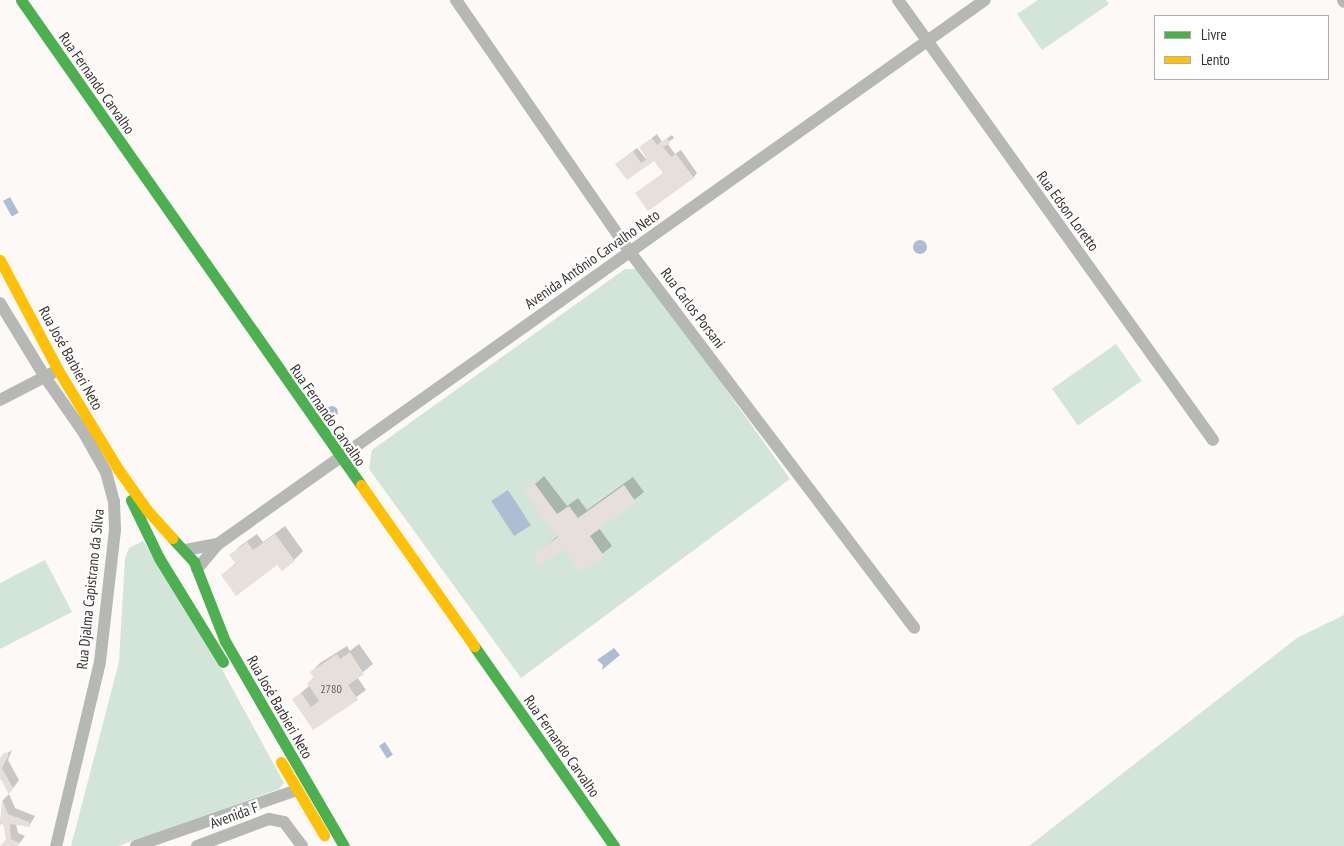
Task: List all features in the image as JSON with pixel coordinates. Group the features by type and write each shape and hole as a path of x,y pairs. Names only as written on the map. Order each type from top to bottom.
{"main road":[{"name":"Rua Fernando Carvalho","path":"21,0 339,457 614,846"},
{"name":"Rua José Barbieri Neto","path":"0,260 58,370 118,469 147,510 183,548 200,574 206,599 225,641 344,846"},
{"name":"Rua José Barbieri Neto","path":"118,469 159,558 330,846"},
{"path":"159,558 183,548"},
{"path":"180,592 200,574"}],"street":[{"name":"Rua Carlos Porsani","path":"456,0 630,252 914,628"},
{"name":"Rua Edson Loretto","path":"898,0 1213,440"},
{"name":"Avenida Antônio Carvalho Neto","path":"218,544 985,0"},
{"name":"Rua Djalma Capistrano da Silva","path":"0,303 45,377 84,432 106,472 114,501 115,530 100,662 56,846"},
{"path":"0,400 58,370"},
{"path":"183,548 218,544"},
{"path":"200,574 218,544"},
{"path":"136,846 297,790"},
{"name":"Avenida F","path":"196,846 227,840 269,819 284,822 302,846"}],"green space":[{"path":"1038,0 1106,0 1109,4 1042,50 1017,14"},
{"path":"625,269 640,269 790,479 521,678 369,469 372,450"},
{"path":"1116,344 1142,381 1078,426 1052,389"},
{"path":"143,541 212,651 284,783 279,789 118,846 71,846 119,662 125,558 129,548"},
{"path":"45,560 72,612 0,649 0,583"},
{"path":"1344,615 1344,846 1029,846 1297,638"}],"water":[{"path":"10,197 19,213 12,217 3,201"},
{"path":"920,240 925,242 927,247 925,252 920,254 915,252 913,247 915,242"},
{"path":"330,406 334,406 338,412 334,418 330,418 326,414 326,410"},
{"path":"508,490 531,525 514,536 491,501"},
{"path":"614,648 620,655 602,670 603,665 597,660"},
{"path":"385,742 393,755 387,758 379,746"}],"building":[{"path":"652,138 657,145 667,138 670,143 663,147 671,157 676,154 694,178 648,211 635,193 663,173 654,161 627,180 615,164 633,151 641,163 647,159 639,147"},
{"path":"535,484 557,514 569,506 578,518 624,485 636,502 590,536 604,556 581,573 563,549 540,565 533,555 558,537 524,492"},
{"path":"275,534 295,561 282,571 277,565 236,596 221,575 236,564 229,555 247,542 253,550"},
{"path":"350,652 364,674 348,685 358,700 313,730 292,699 301,693 311,707 319,701 307,683 314,678 310,672 337,654 340,659"},
{"path":"5,752 9,755 2,768 13,788 9,794 0,778 0,758"},
{"path":"2,799 8,814 29,822 30,827 10,824 11,839 19,843 18,846 0,846 6,839 3,824 0,825"}],"traffic: fast":[{"path":"21,0 361,485"},
{"path":"131,500 159,558 223,662"},
{"path":"172,538 194,562 225,641 344,846"},
{"path":"474,646 614,846"}],"traffic: slow":[{"path":"0,260 58,370 118,469 147,510 172,538"},
{"path":"361,485 474,646"},
{"path":"281,762 324,835"}]}
